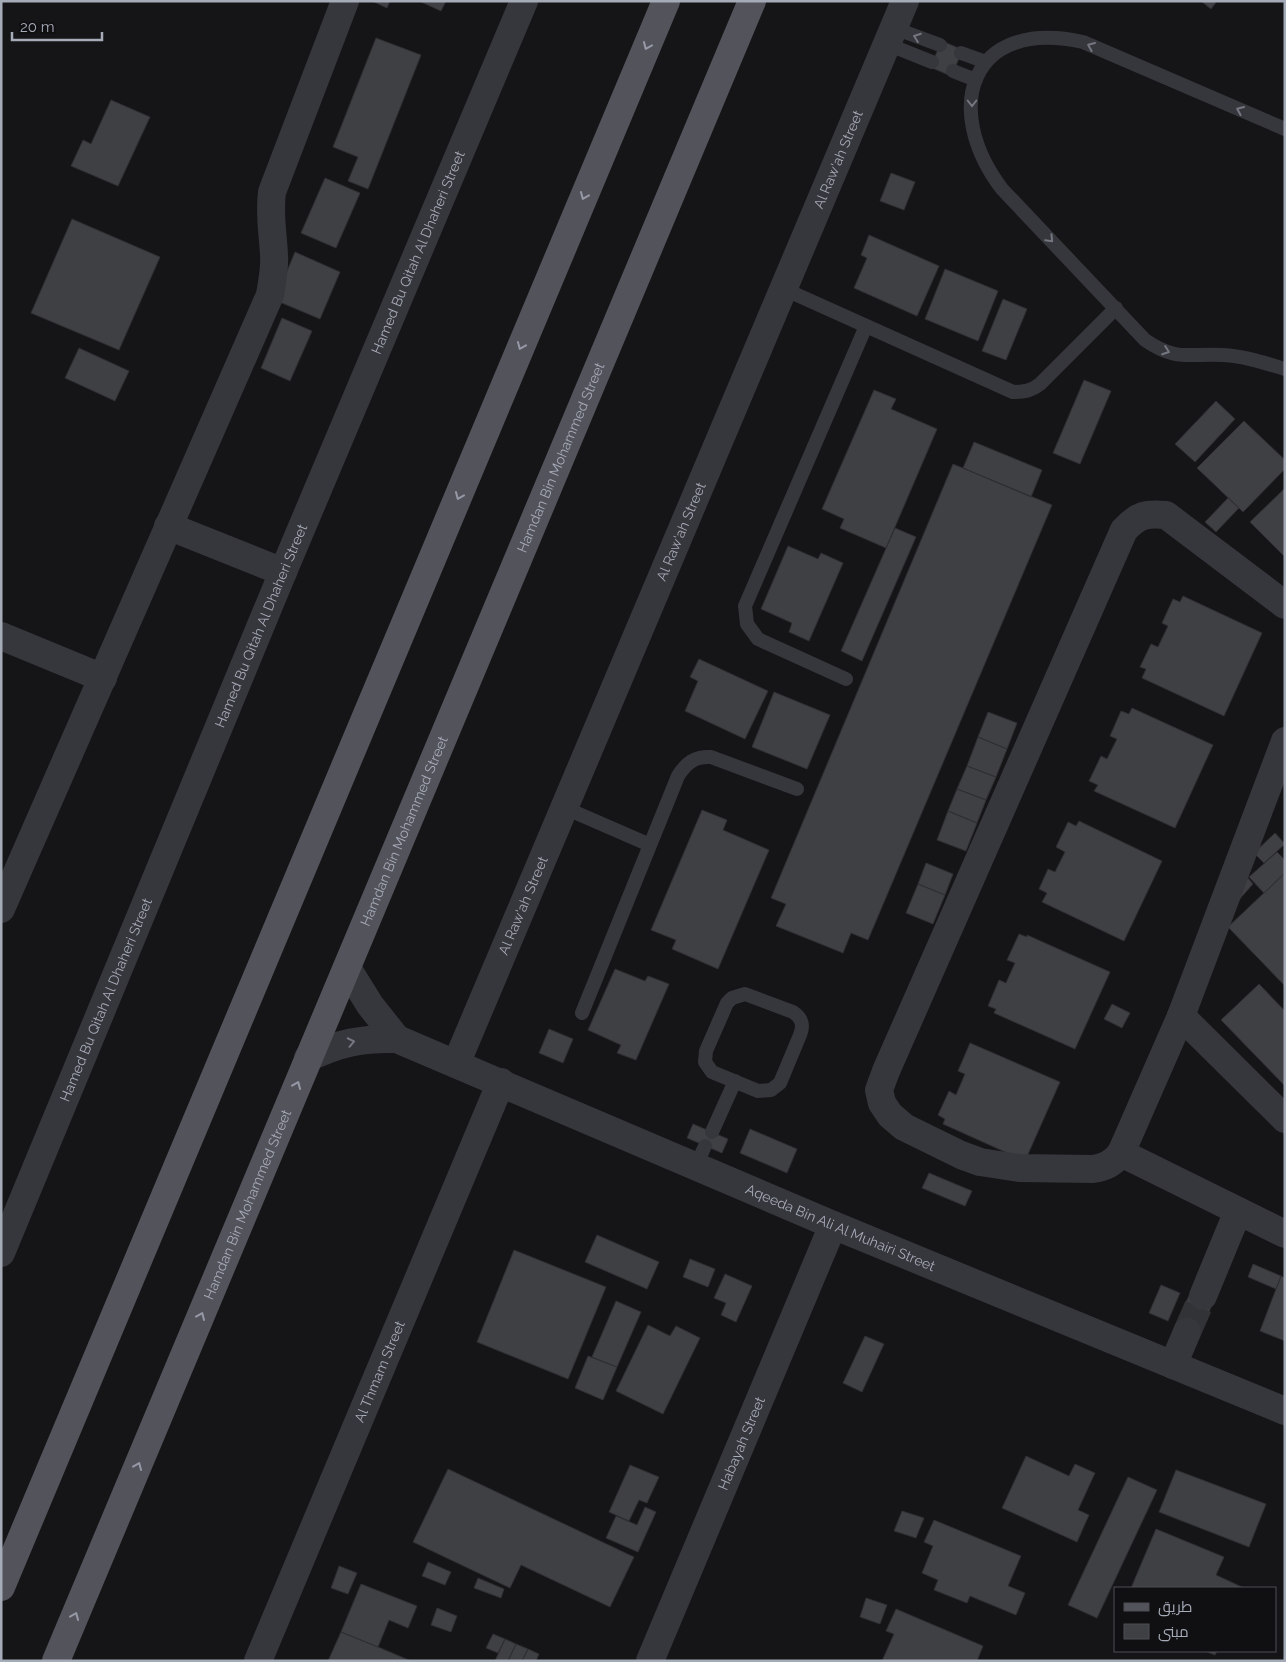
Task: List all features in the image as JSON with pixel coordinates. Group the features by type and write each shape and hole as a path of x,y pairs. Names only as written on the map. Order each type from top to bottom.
{"main road":[{"path":"1,1587 666,1"},
{"name":"Hamdan Bin Mohammed Street","path":"56,1661 752,1"}],"street":[{"path":"1,910 270,295 274,275 270,209 272,192 346,1"},
{"name":"Hamed Bu Qitah Al Dhaheri Street","path":"1,1253 283,572 524,1"},
{"name":"Al Raw'ah Street","path":"456,1064 906,1"},
{"path":"1285,605 1166,515 1150,513 1135,518 1124,530 886,1071 879,1090 882,1103 890,1116 904,1126 961,1155 980,1162 1020,1168 1093,1169 1109,1164 1121,1153 1181,1016 1285,741"},
{"path":"168,526 283,572"},
{"path":"1,636 102,678"},
{"name":"Aqeeda Bin Ali Al Muhairi Street","path":"347,968 370,1005 397,1039"},
{"path":"1181,1016 1285,1119"},
{"name":"Aqeeda Bin Ali Al Muhairi Street","path":"308,1058 329,1048 351,1041 374,1038 397,1039 501,1082 701,1156 833,1225 1285,1411"},
{"name":"Al Thmam Street","path":"258,1661 501,1082"},
{"path":"1121,1153 1285,1234"},
{"path":"1203,1296 1238,1211"},
{"name":"Habayah Street","path":"650,1661 833,1225"},
{"path":"1173,1365 1187,1332"}],"lane":[{"path":"891,36 940,45"},
{"path":"891,36 932,62"},
{"path":"1285,129 1076,41 1062,38 1042,37 1004,46 986,62 978,73 972,94 972,118 977,143 992,175 1002,189 1145,340 1170,354 1182,356 1225,355 1285,369"},
{"path":"961,53 986,62"},
{"path":"953,71 976,80"},
{"path":"784,289 1008,390 1023,392 1033,389 1040,384 1116,308"},
{"path":"846,679 758,639 747,624 745,606 866,326"},
{"path":"582,1012 678,776 684,766 694,759 711,757 797,788"},
{"path":"565,808 650,845"},
{"path":"746,994 793,1012 798,1016 803,1028 780,1083 776,1087 764,1092 735,1081 712,1072 705,1062 705,1057 727,1003 732,998 746,994"},
{"path":"712,1132 735,1081"}],"building":[{"path":"372,1 390,1 387,8"},
{"path":"419,1 446,1 441,11"},
{"path":"1201,1 1217,1 1211,9"},
{"path":"376,38 421,55 368,189 348,181 358,157 333,147"},
{"path":"942,41 963,50 951,76 930,67"},
{"path":"111,100 150,117 118,186 71,166 83,140 91,144"},
{"path":"891,173 915,182 904,210 880,201"},
{"path":"325,178 360,193 336,248 301,233"},
{"path":"72,219 160,257 119,350 31,313"},
{"path":"869,235 939,266 917,316 854,288 867,258 861,255"},
{"path":"295,252 340,272 320,319 275,300"},
{"path":"945,269 998,291 978,341 925,319"},
{"path":"1003,299 1027,309 1006,360 982,351"},
{"path":"282,318 312,331 290,381 261,368"},
{"path":"79,348 129,371 115,401 65,378"},
{"path":"1084,380 1111,391 1080,464 1053,453"},
{"path":"874,390 896,399 891,409 937,429 886,548 840,528 844,519 822,509"},
{"path":"1216,401 1235,419 1195,462 1175,444"},
{"path":"1244,421 1285,460 1285,469 1243,512 1197,468"},
{"path":"974,442 1042,470 1031,497 963,468"},
{"path":"953,464 1052,505 868,940 851,933 843,953 776,926 786,904 771,898"},
{"path":"1285,488 1285,557 1250,522"},
{"path":"1228,498 1239,508 1216,532 1205,522"},
{"path":"895,528 916,537 862,661 841,651"},
{"path":"788,546 818,559 821,553 843,563 809,641 789,632 792,623 761,609"},
{"path":"1183,596 1262,633 1224,716 1142,678 1146,669 1140,667 1151,644 1158,647 1168,626 1162,623 1173,599 1180,602"},
{"path":"699,659 768,691 745,739 685,711 698,681 690,677"},
{"path":"774,692 830,715 807,769 752,747"},
{"path":"1132,708 1213,745 1175,828 1094,791 1098,785 1089,781 1101,756 1107,759 1117,739 1110,736 1121,711 1129,714"},
{"path":"988,712 1017,723 1007,749 978,737"},
{"path":"978,737 1007,749 996,777 967,766"},
{"path":"967,766 996,777 986,800 957,789"},
{"path":"957,789 986,800 977,823 948,811"},
{"path":"702,810 727,820 723,830 769,850 718,969 672,949 676,940 651,930"},
{"path":"948,811 977,823 966,851 937,840"},
{"path":"1079,821 1162,861 1124,941 1042,902 1047,893 1039,889 1048,869 1055,872 1065,852 1056,847 1068,822 1076,826"},
{"path":"1275,833 1285,844 1264,863 1254,853"},
{"path":"1277,852 1285,860 1285,873 1264,893 1249,877"},
{"path":"926,863 953,874 945,895 918,884"},
{"path":"1285,873 1285,986 1228,927"},
{"path":"1247,877 1253,884 1237,902"},
{"path":"918,884 945,895 933,924 906,913"},
{"path":"1019,934 1027,937 1027,935 1110,972 1075,1049 994,1013 996,1009 988,1006 999,980 1006,983 1015,963 1007,960"},
{"path":"615,969 645,981 648,976 669,984 636,1060 617,1053 621,1045 588,1030"},
{"path":"1259,984 1285,1011 1285,1086 1221,1020"},
{"path":"1112,1004 1130,1013 1122,1028 1104,1019"},
{"path":"549,1029 573,1039 563,1063 539,1053"},
{"path":"970,1043 1060,1082 1025,1161 943,1124 945,1119 938,1115 949,1091 956,1095 965,1074 958,1071"},
{"path":"693,1124 728,1139 722,1153 687,1138"},
{"path":"750,1129 797,1149 787,1173 740,1153"},
{"path":"929,1173 972,1191 965,1206 922,1188"},
{"path":"597,1235 659,1262 647,1289 585,1262"},
{"path":"514,1250 606,1287 568,1379 477,1342"},
{"path":"690,1259 715,1269 708,1287 683,1277"},
{"path":"1253,1264 1281,1276 1276,1289 1248,1277"},
{"path":"725,1274 752,1286 736,1322 721,1315 726,1303 714,1298"},
{"path":"1281,1276 1285,1278 1285,1341 1260,1331"},
{"path":"1161,1285 1180,1293 1168,1321 1149,1313"},
{"path":"1191,1291 1214,1301 1197,1337 1175,1327"},
{"path":"616,1301 641,1312 617,1367 592,1357"},
{"path":"648,1325 670,1336 676,1326 700,1338 663,1414 616,1391"},
{"path":"865,1336 884,1344 862,1392 843,1383"},
{"path":"588,1356 617,1367 603,1400 575,1388"},
{"path":"1026,1456 1069,1476 1075,1464 1095,1473 1078,1510 1089,1515 1077,1542 1002,1508"},
{"path":"630,1465 659,1477 647,1503 639,1500 629,1521 609,1512"},
{"path":"448,1469 634,1557 610,1607 521,1565 510,1588 413,1542"},
{"path":"1176,1470 1266,1504 1249,1547 1159,1512"},
{"path":"1128,1477 1157,1490 1097,1618 1068,1605"},
{"path":"645,1507 656,1512 638,1552 606,1538 616,1516 637,1525"},
{"path":"902,1511 924,1518 916,1538 894,1531"},
{"path":"934,1520 1021,1556 1008,1586 1025,1593 1016,1615 970,1596 967,1603 934,1590 938,1580 922,1573 933,1546 924,1542"},
{"path":"1156,1529 1224,1557 1216,1575 1242,1587 1131,1587"},
{"path":"428,1562 451,1572 445,1585 422,1576"},
{"path":"339,1566 357,1573 348,1594 331,1588"},
{"path":"478,1578 504,1589 501,1598 474,1588"},
{"path":"361,1584 417,1606 408,1628 389,1620 378,1647 341,1632"},
{"path":"866,1598 887,1605 880,1624 860,1617"},
{"path":"437,1608 457,1616 451,1632 431,1625"},
{"path":"896,1609 983,1646 977,1661 882,1661 894,1634 886,1631"},
{"path":"341,1632 378,1647 411,1661 328,1661"},
{"path":"493,1634 505,1639 498,1653 486,1648"},
{"path":"505,1639 516,1644 508,1661 495,1661"},
{"path":"516,1644 528,1649 522,1661 508,1661"},
{"path":"528,1649 539,1654 536,1661 522,1661"}],"tunnel":[{"path":"1187,1332 1203,1296"}]}
